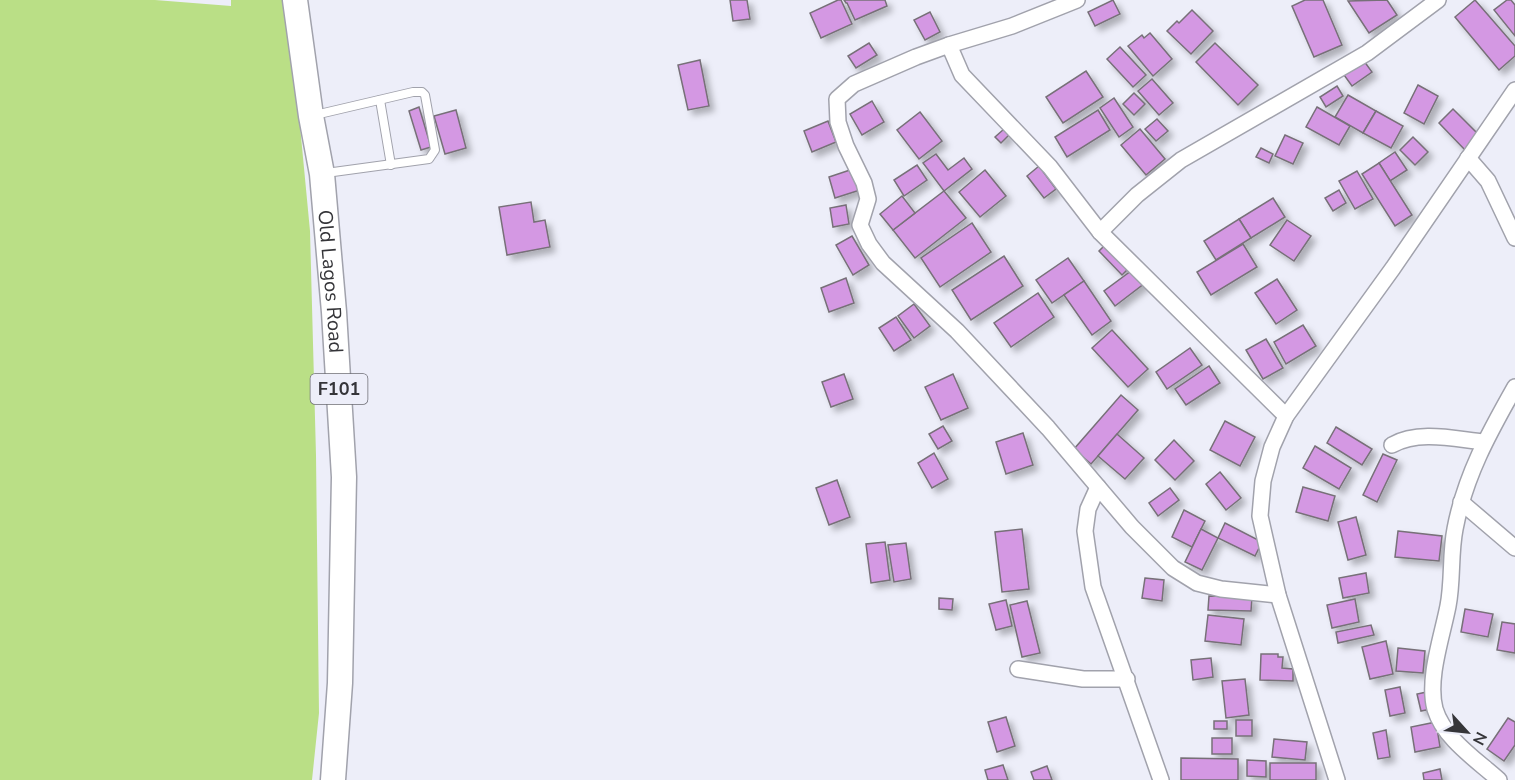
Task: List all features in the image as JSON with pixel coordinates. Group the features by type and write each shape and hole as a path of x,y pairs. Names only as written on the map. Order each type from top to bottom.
{"main road":[{"name":"Old Lagos Road","path":"295,0 311,116 322,174 334,312 344,477 340,683 333,780"}],"street":[{"path":"1077,0 1012,26 949,45 854,84 837,99 838,122 846,146 864,183 868,199 860,225 869,244 883,263 957,331 1048,428 1132,527 1173,567 1197,583 1221,589 1278,595"},
{"path":"1100,232 1137,195 1181,160 1367,53 1438,0"},
{"path":"949,45 962,75 1050,167 1100,232 1286,416"},
{"path":"1337,780 1278,595 1260,516 1263,481 1272,447 1286,416 1393,268 1515,90"},
{"path":"1468,158 1488,181 1515,238"},
{"path":"1499,780 1443,727 1435,709 1432,685 1452,590 1454,532 1461,502 1469,474 1484,442 1515,387"},
{"path":"1392,445 1407,438 1484,442"},
{"path":"1098,487 1088,508 1085,531 1093,587 1161,780"},
{"path":"1461,502 1515,548"},
{"path":"1018,669 1083,679 1127,679"}],"lane":[{"path":"311,116 413,92 422,92 426,95 435,150 433,155 424,160 322,174"},
{"path":"380,100 391,165"}],"green space":[{"path":"0,0 155,0 231,6 231,0 288,0 310,231 316,455 319,713 312,780 0,780"}],"building":[{"path":"730,0 747,0 750,19 733,21"},
{"path":"841,0 852,24 821,38 810,13"},
{"path":"844,0 885,0 887,6 855,20"},
{"path":"1113,0 1120,14 1095,26 1088,12"},
{"path":"1305,0 1323,0 1342,45 1314,57 1292,6"},
{"path":"1387,0 1397,15 1369,33 1348,1"},
{"path":"1475,0 1515,46 1515,56 1499,70 1455,17"},
{"path":"1507,0 1511,0 1515,5 1515,36 1494,10"},
{"path":"1192,10 1213,31 1191,54 1167,31"},
{"path":"930,12 940,32 925,40 914,20"},
{"path":"1150,33 1172,59 1153,76 1128,46 1142,35 1144,38"},
{"path":"869,43 877,55 856,68 848,56"},
{"path":"1215,43 1258,85 1238,105 1196,62"},
{"path":"1120,47 1146,75 1133,87 1107,59"},
{"path":"700,60 709,106 688,110 678,65"},
{"path":"1364,61 1372,72 1352,86 1344,75"},
{"path":"1086,71 1103,97 1063,123 1046,97"},
{"path":"1152,79 1173,103 1159,115 1138,91"},
{"path":"1418,85 1438,96 1424,124 1404,113"},
{"path":"1337,86 1343,96 1326,107 1320,97"},
{"path":"1134,93 1145,104 1134,115 1123,104"},
{"path":"1348,95 1376,111 1363,133 1335,117"},
{"path":"1114,98 1133,127 1119,137 1100,108"},
{"path":"872,101 884,122 862,135 850,114"},
{"path":"419,107 431,147 421,150 409,111"},
{"path":"1317,107 1350,126 1339,145 1306,127"},
{"path":"1453,109 1480,136 1465,150 1439,123"},
{"path":"456,110 466,148 445,154 434,116"},
{"path":"1098,110 1110,130 1067,157 1055,137"},
{"path":"1376,111 1403,126 1391,148 1363,133"},
{"path":"920,112 942,141 919,159 897,130"},
{"path":"1157,119 1168,131 1156,141 1145,129"},
{"path":"828,121 836,142 812,152 804,131"},
{"path":"1004,129 1009,135 1001,143 995,137"},
{"path":"1140,129 1165,159 1146,175 1121,145"},
{"path":"1285,135 1303,143 1293,164 1275,156"},
{"path":"1413,137 1428,152 1415,165 1400,150"},
{"path":"1261,148 1273,154 1269,163 1256,157"},
{"path":"1395,152 1407,170 1390,181 1379,163"},
{"path":"936,154 948,170 964,158 972,169 944,191 923,163"},
{"path":"1379,163 1412,215 1395,226 1362,174"},
{"path":"917,165 927,180 904,196 894,180"},
{"path":"1039,166 1056,189 1044,198 1027,176"},
{"path":"853,169 860,190 835,198 829,177"},
{"path":"985,170 1006,196 980,217 959,192"},
{"path":"1357,171 1373,199 1355,209 1339,181"},
{"path":"1339,190 1346,203 1333,211 1325,198"},
{"path":"944,191 966,218 915,258 893,230"},
{"path":"902,196 915,213 893,230 880,214"},
{"path":"1273,198 1285,217 1251,238 1239,219"},
{"path":"531,202 534,222 545,220 550,247 507,255 499,207"},
{"path":"846,205 849,224 833,227 830,208"},
{"path":"1239,219 1251,238 1216,260 1204,241"},
{"path":"1287,220 1311,236 1294,261 1270,245"},
{"path":"972,223 991,252 940,287 921,258"},
{"path":"852,236 869,265 853,275 836,245"},
{"path":"1108,242 1131,266 1122,275 1099,251"},
{"path":"1243,244 1257,267 1211,295 1197,272"},
{"path":"1004,256 1023,286 971,320 952,290"},
{"path":"1068,258 1084,281 1052,303 1036,280"},
{"path":"1135,268 1145,283 1115,306 1104,291"},
{"path":"846,278 854,303 829,312 821,288"},
{"path":"1277,279 1297,310 1276,324 1255,293"},
{"path":"1084,281 1111,321 1092,335 1064,295"},
{"path":"1038,293 1054,317 1011,347 994,323"},
{"path":"914,304 930,326 914,338 898,316"},
{"path":"896,317 911,340 894,351 879,328"},
{"path":"1303,325 1316,346 1286,364 1274,342"},
{"path":"1112,330 1148,369 1128,387 1092,348"},
{"path":"1266,339 1283,368 1263,379 1246,350"},
{"path":"1190,348 1202,365 1167,389 1156,372"},
{"path":"1209,366 1220,383 1186,405 1175,389"},
{"path":"844,374 853,399 831,407 822,382"},
{"path":"953,374 968,408 941,420 925,387"},
{"path":"1121,395 1138,410 1091,464 1074,449"},
{"path":"1225,421 1255,437 1240,466 1210,450"},
{"path":"943,426 952,441 938,449 929,434"},
{"path":"1336,427 1372,449 1362,465 1327,443"},
{"path":"1023,433 1033,465 1006,474 996,442"},
{"path":"1117,434 1144,458 1125,479 1098,456"},
{"path":"1174,440 1194,461 1175,480 1155,460"},
{"path":"1315,446 1351,468 1339,489 1303,468"},
{"path":"934,453 948,479 932,488 918,463"},
{"path":"1383,454 1397,460 1377,502 1363,495"},
{"path":"1220,472 1241,498 1226,510 1206,484"},
{"path":"837,480 850,517 829,525 816,488"},
{"path":"1303,487 1335,496 1328,521 1296,512"},
{"path":"1170,488 1179,500 1158,516 1149,503"},
{"path":"1184,510 1205,521 1192,547 1172,537"},
{"path":"1356,517 1366,555 1348,560 1338,522"},
{"path":"1225,523 1262,542 1255,556 1218,538"},
{"path":"1022,529 1029,589 1002,592 995,532"},
{"path":"1201,529 1218,538 1202,570 1185,562"},
{"path":"1398,531 1442,536 1439,561 1395,557"},
{"path":"885,542 890,580 871,583 866,544"},
{"path":"906,543 911,579 894,582 888,545"},
{"path":"1366,573 1369,593 1343,598 1339,578"},
{"path":"1145,578 1164,580 1162,601 1142,598"},
{"path":"1209,596 1252,597 1251,611 1208,610"},
{"path":"939,598 953,599 952,610 939,609"},
{"path":"1355,599 1359,622 1332,628 1327,605"},
{"path":"1006,600 1012,626 996,630 989,604"},
{"path":"1027,601 1040,653 1022,657 1010,605"},
{"path":"1465,609 1493,614 1488,637 1461,632"},
{"path":"1208,615 1244,619 1241,645 1205,641"},
{"path":"1502,622 1515,624 1515,653 1497,650"},
{"path":"1371,625 1374,635 1338,643 1336,632"},
{"path":"1386,641 1393,674 1370,679 1362,647"},
{"path":"1398,648 1425,651 1423,673 1396,671"},
{"path":"1261,654 1278,654 1278,657 1283,657 1282,668 1293,669 1293,681 1260,680"},
{"path":"1211,658 1213,677 1193,680 1191,660"},
{"path":"1245,679 1249,715 1226,718 1222,681"},
{"path":"1400,687 1405,713 1390,716 1385,690"},
{"path":"1427,692 1431,709 1421,711 1417,694"},
{"path":"1006,717 1015,746 997,752 988,722"},
{"path":"1508,718 1515,722 1515,745 1504,761 1487,749"},
{"path":"1236,720 1252,720 1252,736 1236,736"},
{"path":"1214,721 1227,721 1227,729 1214,729"},
{"path":"1436,722 1440,747 1415,752 1411,727"},
{"path":"1386,730 1390,757 1378,759 1373,733"},
{"path":"1212,738 1232,738 1232,754 1212,754"},
{"path":"1274,739 1307,742 1305,760 1272,757"},
{"path":"1181,758 1238,759 1238,780 1181,780"},
{"path":"1247,760 1266,761 1266,777 1247,776"},
{"path":"1270,763 1316,763 1316,780 1270,780"},
{"path":"1003,765 1008,780 988,780 985,770"},
{"path":"1047,766 1052,780 1034,780 1031,772"},
{"path":"1440,769 1442,780 1424,780 1423,773"}]}
